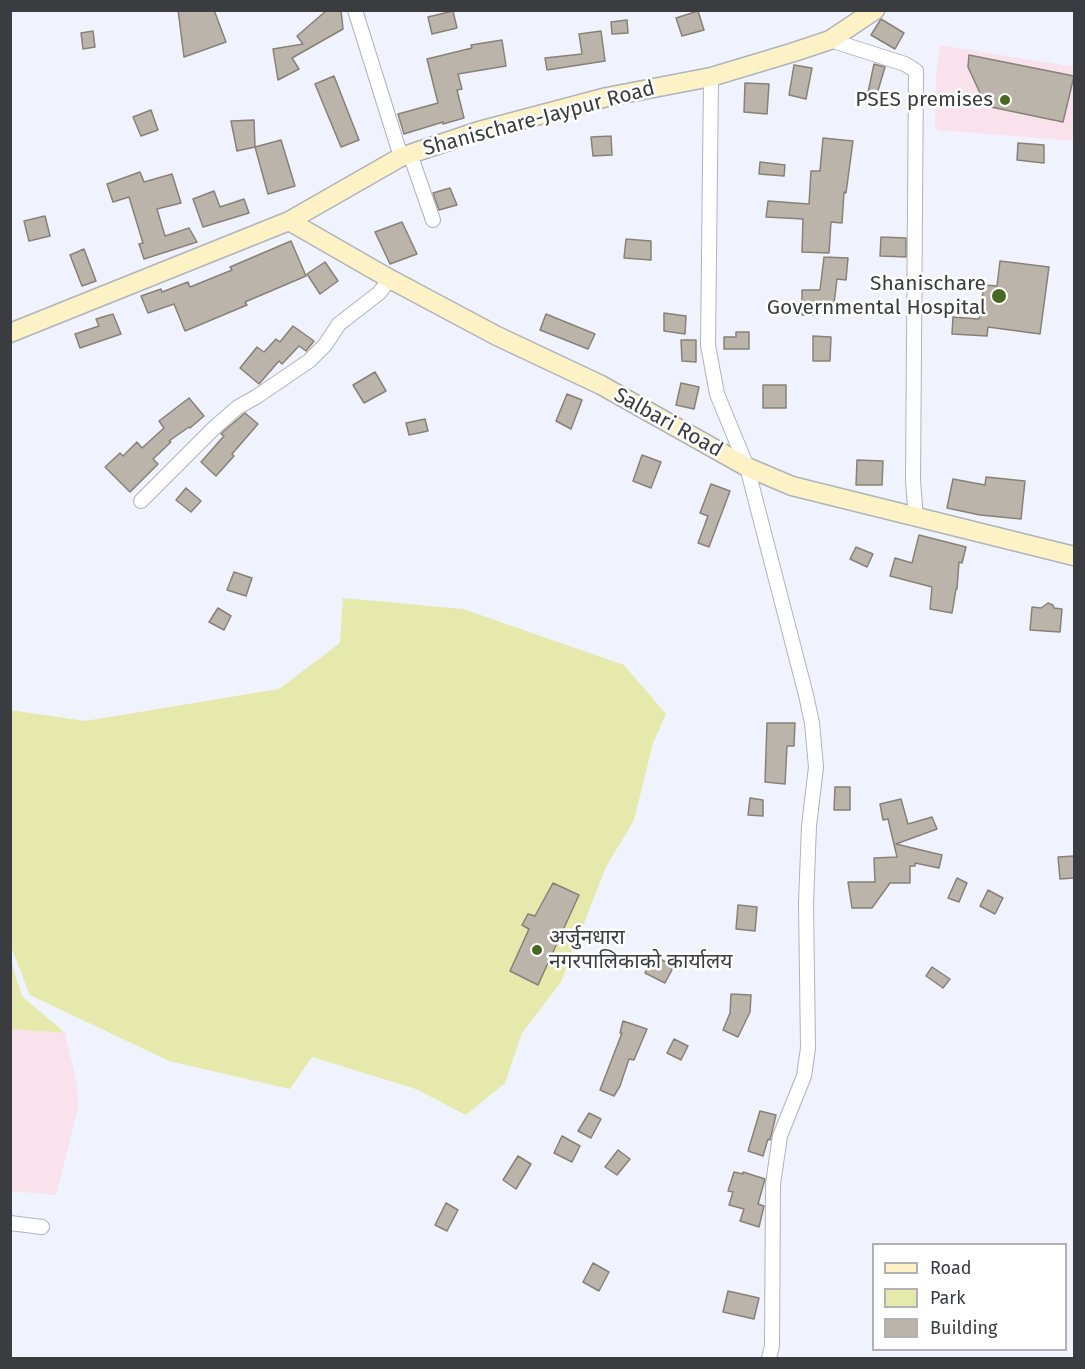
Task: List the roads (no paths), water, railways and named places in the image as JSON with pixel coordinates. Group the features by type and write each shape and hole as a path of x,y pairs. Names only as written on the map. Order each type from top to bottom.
{"street":[{"path":"355,10 406,156 433,220"},
{"name":"Shanischare-Jaypur Road","path":"10,333 289,220 406,156 478,131 607,97 711,77 830,40 875,10"},
{"path":"830,40 905,64 916,71 913,481 916,518"},
{"path":"711,77 708,345 717,394 747,467 806,695 812,723 816,767 809,826 806,903 808,1048 804,1076 780,1136 773,1184 772,1346 769,1359"},
{"name":"Salbari Road","path":"289,220 390,279 497,336 601,385 747,467 792,486 1074,556"},
{"path":"141,501 238,407 309,361 325,345 339,324 379,293 390,279"},
{"path":"10,1224 42,1227"}],"place":[{"name":"PSES premises","path":"1005,100"},
{"name":"Shanischare Governmental Hospital","path":"999,296"},
{"name":"अर्जुनधारा नगरपालिकाको कार्यालय","path":"537,950"}]}
